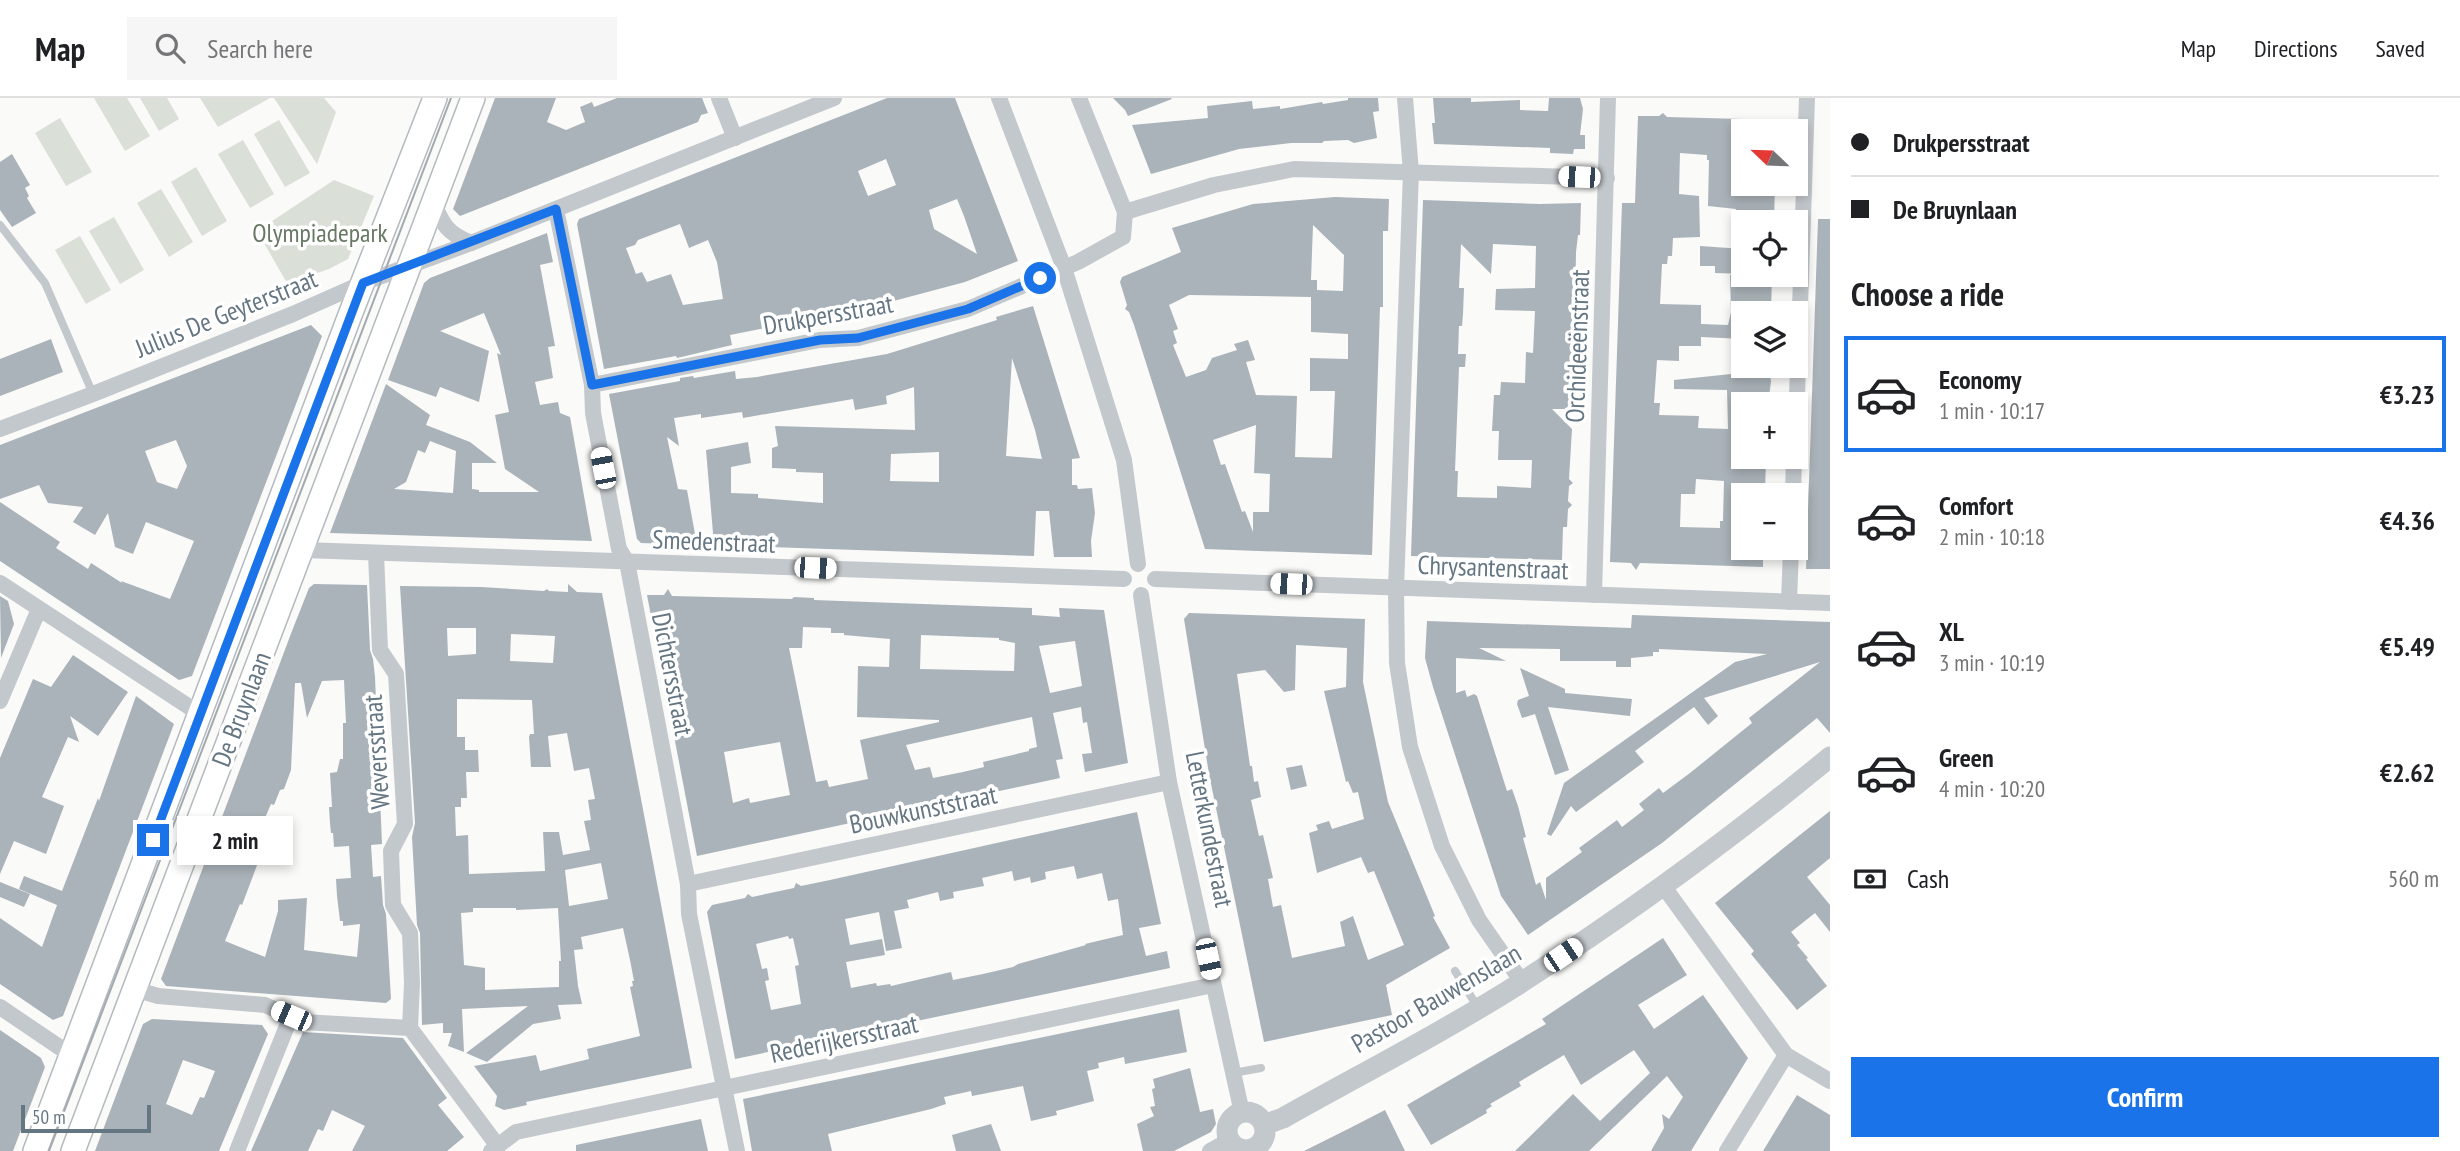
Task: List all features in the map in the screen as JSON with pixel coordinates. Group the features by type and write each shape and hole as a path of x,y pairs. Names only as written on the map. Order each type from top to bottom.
{"main road":[{"name":"De Bruynlaan","path":"35,1151 435,98"},
{"name":"De Bruynlaan","path":"73,1151 473,98"}],"street":[{"path":"719,98 735,138"},
{"name":"Julius De Geyterstraat","path":"0,429 834,98"},
{"path":"999,98 1065,268 1124,460 1138,564"},
{"path":"1065,268 1123,237 1125,212 1079,98"},
{"path":"1405,98 1411,172 1396,588 1397,663 1410,747 1442,846 1479,920 1522,982"},
{"name":"Orchideeënstraat","path":"1594,595 1608,98"},
{"path":"1797,392 1807,98"},
{"path":"1125,212 1214,185 1294,169 1606,178"},
{"path":"433,202 441,221 450,232 471,243"},
{"name":"Dichtersstraat","path":"556,209 592,385 593,413 619,549 627,562 688,884 689,914 737,1151"},
{"name":"Drukpersstraat","path":"592,385 820,340 858,338 968,309 1065,268"},
{"name":"Smedenstraat","path":"303,550 1124,579"},
{"name":"Weversstraat","path":"376,554 380,650 396,674 405,824 391,850 393,905 410,933 410,1028"},
{"path":"1789,602 1791,560"},
{"path":"1138,564 1149,567 1155,579 1150,590 1142,595 1129,591 1124,579 1128,569 1138,564"},
{"name":"Chrysantenstraat","path":"1155,579 1830,603"},
{"path":"0,583 200,715"},
{"name":"Letterkundestraat","path":"1142,595 1170,782 1242,1113"},
{"path":"0,701 39,609"},
{"name":"Pastoor Bauwenslaan","path":"1264,1125 1283,1118 1479,1009 1522,982 1664,887 1830,757"},
{"name":"Bouwkunststraat","path":"688,884 1170,782"},
{"path":"1664,887 1786,1055 1830,1081"},
{"name":"Rederijkersstraat","path":"494,1148 516,1132 1213,985"},
{"path":"134,989 158,996 265,1005 303,1022 410,1028 494,1148"},
{"path":"0,1007 71,1055"},
{"path":"237,1151 291,1016"},
{"path":"1727,1151 1786,1055"},
{"path":"1242,1113 1254,1114 1264,1125 1265,1137 1249,1151 1238,1148 1230,1140 1229,1124 1242,1113"},
{"path":"1210,1151 1230,1140"}],"lane":[{"path":"0,225 45,283 93,394"},
{"path":"1455,971 1479,1009"},
{"path":"1233,1073 1261,1068"}],"green space":[{"path":"94,98 127,98 150,136 125,151"},
{"path":"140,98 167,98 179,119 159,131"},
{"path":"200,98 270,98 218,127"},
{"path":"274,98 324,98 336,112 317,164"},
{"path":"60,118 92,172 66,186 35,133"},
{"path":"279,120 310,173 285,187 254,134"},
{"path":"243,140 274,194 250,208 218,154"},
{"path":"196,167 227,221 202,236 171,182"},
{"name":"Olympiadepark","path":"334,180 374,196 348,259 329,269 287,283 257,231"},
{"path":"161,189 193,242 169,257 137,203"},
{"path":"114,217 144,270 120,284 89,231"},
{"path":"80,236 111,290 86,304 55,250"}],"building":[{"path":"495,98 556,98 547,122 566,130 585,122 580,107 592,102 594,107 617,98 702,98 708,113 701,115 698,122 460,216 453,209"},
{"path":"887,98 955,98 1018,261 965,282 871,307 730,335 732,345 677,358 676,356 604,369 577,224 579,219","holes":["886,159 896,185 868,196 858,171","957,199 977,254 934,229 929,210","680,224 689,248 708,240 717,262 723,299 683,305 671,274 647,282 642,272 636,274 626,248 635,245 638,240"]},
{"path":"1113,98 1171,98 1172,99 1128,116"},
{"path":"1348,98 1378,98 1379,111 1373,112 1377,138 1354,143 1348,140 1324,141 1239,149 1151,174 1132,125 1208,118 1207,106 1252,101 1253,109 1280,106 1280,109"},
{"path":"1433,98 1471,98 1471,102 1520,100 1520,110 1548,111 1549,98 1580,98 1583,109 1580,135 1585,135 1585,149 1574,149 1573,154 1550,153 1550,148 1434,144"},
{"path":"1663,113 1667,117 1743,119 1731,119 1731,196 1775,196 1774,210 1736,210 1708,206 1707,155 1680,153 1679,194 1699,196 1700,237 1673,238 1672,256 1668,256 1667,264 1662,264 1660,304 1701,305 1701,324 1728,325 1731,312 1731,338 1701,337 1701,346 1679,346 1679,361 1657,360 1654,403 1660,403 1659,415 1699,416 1698,428 1728,429 1727,390 1674,389 1674,380 1731,374 1731,378 1770,378 1770,392 1731,392 1731,469 1766,469 1765,483 1731,483 1731,560 1763,560 1763,567 1640,563 1636,570 1631,563 1610,562 1622,203 1635,203 1638,116 1659,116","holes":["1696,479 1724,481 1723,521 1720,521 1720,528 1680,527 1681,494 1695,494"]},
{"path":"12,154 30,185 25,188 29,196 27,198 36,213 12,227 0,210 0,162"},
{"path":"1335,197 1389,199 1388,231 1383,231 1383,307 1380,307 1372,555 1205,549 1134,325 1125,309 1127,305 1120,282 1122,277 1181,252 1172,228 1253,204","holes":["1313,225 1344,255 1343,291 1317,290 1317,280 1311,280","1189,295 1311,297 1311,332 1348,334 1348,359 1310,358 1310,391 1335,391 1332,458 1295,457 1297,396 1256,395 1246,362 1255,360 1248,340 1234,344 1237,350 1212,358 1206,370 1186,377 1173,345 1177,343 1173,331 1178,329 1169,305","1256,425 1254,473 1270,474 1269,512 1253,512 1253,532 1245,511 1242,512 1225,464 1221,465 1213,440"]},
{"path":"1423,200 1581,203 1580,235 1576,252 1573,409 1552,409 1572,429 1569,479 1573,483 1569,486 1568,501 1572,505 1568,509 1567,527 1563,527 1562,560 1411,556","holes":["1461,244 1491,274 1493,244 1536,246 1535,288 1496,289 1495,310 1535,311 1533,353 1526,352 1525,383 1501,382 1500,395 1494,395 1492,431 1499,431 1498,460 1532,460 1531,488 1497,486 1497,498 1457,497 1458,471 1455,471 1459,367 1465,367 1466,354 1458,354 1464,288 1459,288"]},
{"path":"1818,219 1830,219 1830,569 1806,569"},
{"path":"547,233 553,262 540,265 555,346 548,347 553,378 535,382 540,405 558,402 560,413 570,417 592,541 330,533 386,384 430,415 426,425 470,442 497,463 472,463 472,489 479,492 539,492 505,469 495,415 509,412 497,353 501,355 484,313 440,331 489,351 479,402 440,387 436,397 388,380 424,283 430,278","holes":["430,441 456,451 453,493 394,489 406,482 418,450 425,453"]},
{"path":"1700,246 1731,248 1731,274 1715,273 1715,266 1700,266"},
{"path":"1730,275 1731,287 1772,287 1771,301 1731,301 1731,312"},
{"path":"1033,306 1080,458 1072,459 1072,485 1077,485 1078,489 1092,488 1095,513 1092,557 1054,557 1049,511 1036,511 1034,556 714,545 706,450 748,442 751,463 731,467 731,493 823,503 823,473 772,468 772,448 778,446 775,426 915,430 914,387 886,396 887,404 855,410 853,399 743,418 742,412 701,418 701,414 674,418 679,446 667,437 678,489 687,490 697,545 641,543 637,539 609,394 680,381 680,378 693,376 694,378 735,371 736,379 757,377 887,354 997,320 996,317","holes":["1012,358 1035,430 1042,459 1006,456","939,452 939,482 890,481 891,454"]},
{"path":"311,325 322,336 192,676 179,680 0,561 0,502 60,542 56,548 88,569 91,563 122,583 121,581 170,599 194,541 146,522 133,554 115,547 108,513 95,535 73,522 83,507 48,503 39,485 0,499 0,445","holes":["176,440 187,466 177,489 157,482 145,451"]},
{"path":"51,339 63,372 0,396 0,359"},
{"path":"314,584 367,585 370,650 375,677 382,844 371,845 373,877 381,876 386,914 391,999 386,1003 166,986 161,979 309,588","holes":["344,680 346,723 343,723 343,759 340,759 337,772 330,773 332,807 329,807 334,847 349,846 351,878 336,879 337,896 343,926 360,924 357,957 304,950 307,898 278,900 278,911 265,957 225,941 267,839 256,839 271,804 274,805 280,790 284,789 291,770 295,683 301,683 307,718 322,681"]},
{"path":"568,584 577,592 602,593 692,1068 526,1102 527,1105 504,1110 495,1106 497,1096 474,1066 536,1055 540,1071 589,1059 587,1049 640,1036 630,987 634,981 630,960 623,928 581,937 583,949 574,950 582,1004 558,1005 561,1019 533,1024 487,1062 466,1053 528,1006 462,1009 464,1052 448,1046 452,1033 443,1033 443,1023 422,1025 420,933 417,925 412,837 415,823 400,586 547,589 568,592","holes":["447,628 476,628 476,654 448,656","511,634 555,636 553,663 510,661","457,699 532,700 534,734 529,737 531,767 551,767 548,736 567,733 574,771 589,768 595,799 588,800 591,820 584,821 590,850 563,855 559,832 543,832 545,871 469,874 468,835 456,836 455,807 461,807 461,798 467,798 466,772 479,772 478,750 465,750 465,737 457,737","601,863 608,899 569,906 565,870","473,908 558,908 561,961 559,987 485,990 485,968 464,965 461,913 473,912"]},
{"path":"668,589 672,596 794,597 1032,608 1032,615 1060,617 1059,608 1104,610 1128,763 1085,772 1082,754 1092,753 1087,722 1083,723 1081,707 1053,713 1063,759 1056,760 1060,778 697,856 647,595 664,595","holes":["803,627 831,628 831,633 890,639 889,667 858,666 857,717 939,722 860,740 868,779 829,787 827,780 816,782 789,648 802,648","921,635 999,638 1015,643 1014,671 920,669","1075,641 1082,686 1050,693 1039,646","1032,717 1037,747 1029,751 983,762 984,767 933,778 930,767 915,770 906,745","780,742 790,795 750,803 749,798 733,803 724,752"]},
{"path":"0,596 8,601 14,624 1,658"},
{"path":"1189,613 1365,619 1363,682 1388,802 1435,916 1433,917 1450,948 1386,985 1392,1015 1264,1042 1209,774 1184,619","holes":["1296,645 1347,648 1346,687 1324,691 1346,782 1348,781 1353,793 1358,792 1364,819 1332,829 1329,821 1316,825 1318,830 1309,833 1317,873 1361,857 1368,873 1374,871 1404,945 1368,960 1353,916 1340,922 1345,946 1292,958 1281,905 1273,907 1268,879 1273,878 1251,800 1261,797 1258,781 1254,782 1250,766 1237,674 1265,670 1284,692 1295,690"]},
{"path":"1632,615 1830,622 1830,733 1817,718 1662,843 1528,935 1501,896 1433,687 1425,658 1427,621 1631,628","holes":["1479,648 1560,649 1560,661 1616,661 1616,667 1631,667 1631,658 1653,656 1653,652 1659,652 1659,649 1767,654 1735,662 1564,783 1547,834 1551,836 1571,806 1576,812 1644,762 1635,751 1694,707 1708,725 1718,716 1704,698 1820,662 1749,718 1752,723 1690,773 1663,793 1659,788 1639,804 1644,810 1622,827 1617,820 1579,848 1582,852 1546,878 1546,900 1540,882 1536,885 1523,838 1526,837 1518,806 1512,789 1507,791 1477,696 1474,694 1467,697 1465,690 1456,693 1456,658 1506,661"]},
{"path":"73,655 128,692 98,736 70,716 79,742 68,737 42,797 64,806 46,854 14,841 0,874 0,758 33,679 51,687"},
{"path":"1520,668 1565,689 1565,693 1632,699 1630,716 1548,707 1569,770 1555,775 1535,714 1522,718 1517,704 1518,700 1529,696"},
{"path":"136,696 174,724 63,1016 53,1020 0,984 0,918 42,947 57,905 19,889 24,876 62,891 98,798 99,801"},
{"path":"1302,765 1307,786 1291,790 1286,768"},
{"path":"1830,811 1830,858 1807,877 1830,905 1830,932 1815,913 1791,932 1800,943 1797,945 1808,958 1806,959 1827,986 1797,1010 1751,954 1754,951 1715,903"},
{"path":"1137,812 1161,924 1139,928 1146,956 1167,951 1170,968 735,1059 707,912 712,905 745,898 748,894 752,897 794,888 796,883 801,886","holes":["1074,866 1077,879 1102,873 1108,901 1118,899 1123,935 1013,967 953,980 951,972 891,986 877,986 876,983 851,988 846,962 885,955 882,939 850,945 845,919 879,912 886,951 902,948 894,911 909,908 907,900 938,892 940,901 954,898 953,892 984,886 982,878 1012,871 1014,881 1030,877 1031,883 1046,879 1045,872","788,936 789,939 793,938 799,965 795,966 801,1004 771,1010 765,981 769,980 767,968 762,969 756,944"]},
{"path":"0,882 30,894 24,907 0,897"},
{"path":"1663,938 1687,975 1638,1005 1654,1029 1703,995 1748,1058 1691,1151 1651,1151 1664,1128 1662,1114 1669,1119 1683,1097 1667,1076 1589,1151 1515,1151 1573,1094 1600,1121 1650,1073 1634,1050 1581,1085 1564,1055 1519,1082 1521,1086 1490,1104 1492,1106 1486,1110 1487,1113 1431,1145 1407,1105 1546,1024 1542,1019"},
{"path":"1179,1009 1187,1052 1125,1064 1124,1057 1098,1063 1099,1068 1087,1071 1094,1101 1056,1111 1057,1115 1031,1121 1023,1086 972,1096 971,1091 944,1097 946,1104 931,1109 828,1134 832,1151 752,1151 743,1099"},
{"path":"152,1019 262,1025 268,1034 219,1151 95,1151 143,1024","holes":["183,1060 215,1071 204,1098 200,1097 192,1115 166,1104"]},
{"path":"0,1030 41,1058 45,1067 13,1151 0,1151"},
{"path":"303,1032 403,1038 447,1098 438,1105 464,1137 447,1151 352,1151 365,1126 332,1110 323,1131 318,1129 308,1151 251,1151"},
{"path":"1190,1068 1200,1112 1213,1109 1216,1124 1211,1132 1174,1151 1143,1151 1137,1124 1154,1116 1150,1107 1155,1106 1153,1079"},
{"path":"1797,1095 1830,1115 1830,1151 1763,1151"},
{"path":"1385,1110 1405,1151 1304,1151 1352,1127"},
{"path":"701,1119 708,1151 576,1151 576,1145"},
{"path":"991,1124 1001,1151 956,1151 952,1135"}],"tram line":[{"path":"49,1151 451,98"}],"route":[{"path":"153,840 363,283 556,209 592,385 820,340 858,338 968,309 1040,278"}]}
